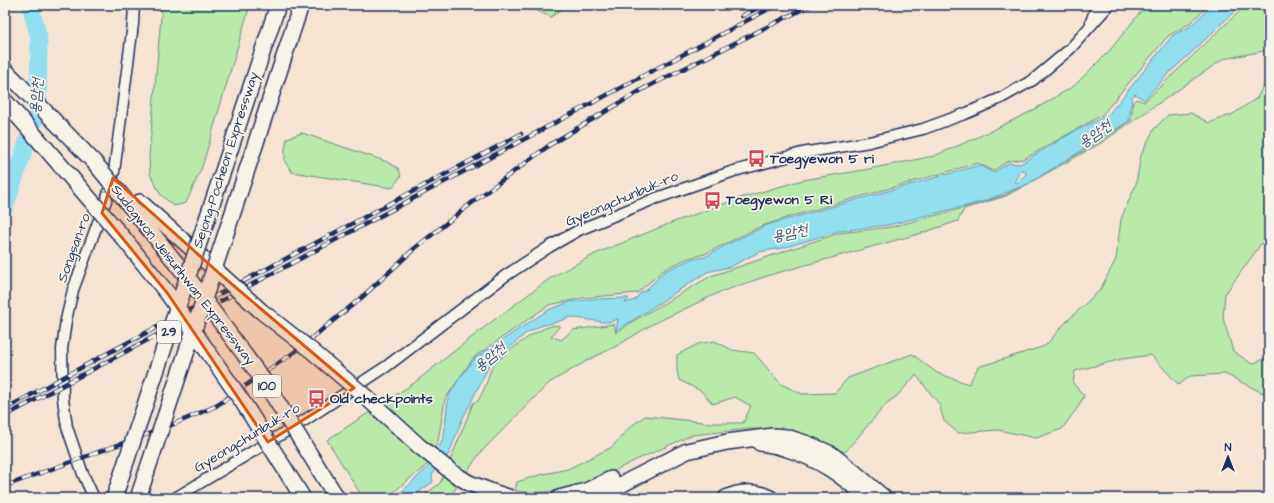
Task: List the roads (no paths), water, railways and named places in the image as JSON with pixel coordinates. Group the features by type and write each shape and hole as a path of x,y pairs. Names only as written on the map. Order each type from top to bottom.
{"highway":[{"name":"Sejong-Pocheon Expressway","path":"114,498 278,5"},
{"name":"Sejong-Pocheon Expressway","path":"138,498 301,5"},
{"name":"Sudogwon Je1sunhwan Expressway","path":"5,70 138,207 266,384 337,498"},
{"name":"Sudogwon Je1sunhwan Expressway","path":"5,101 125,240 168,294 244,404 303,498"},
{"path":"138,207 220,274 261,311 312,351 367,398 419,446 452,473 469,483 490,492 511,498"},
{"path":"559,498 586,491 619,476 687,451 727,442 772,436 786,437 808,444 831,454 884,498"},
{"path":"727,442 769,444 807,456 829,467 868,498"},
{"path":"595,498 687,451"},
{"path":"726,498 744,493 761,494 770,498"}],"street":[{"name":"Songsan-ro","path":"94,498 83,474 67,427 63,399 62,349 66,320 73,290 107,198 114,172 133,24 134,5"},
{"path":"1089,27 1097,5"},
{"name":"Gyeongchunbuk-ro","path":"175,498 302,422 387,366 505,276 578,230 654,199 734,171 802,153 869,142 923,129 967,113 1001,98 1033,80 1070,49 1109,5"}],"water":[{"path":"1213,5 1241,5 1169,73 1144,100 1135,94 1132,97 1129,121 1028,184 982,202 888,225 839,231 783,248 759,252 730,267 707,272 616,331 618,319 610,322 602,322 570,317 540,326 525,334 489,366 462,420 449,454 436,468 432,476 433,482 410,498 393,498 431,464 444,436 448,397 459,379 475,358 548,310 570,302 593,299 629,298 625,303 635,300 641,292 645,291 665,271 691,259 705,257 767,225 980,165 993,173 1009,163 1020,164 1073,132 1108,115 1173,35 1189,27","holes":["1022,170 1025,171 1026,174 1016,183 1015,182 1019,176 1018,174"]}],"waterway":[{"name":"용암천","path":"5,207 38,110 39,38 30,5"}],"railway":[{"path":"742,16 763,5"},
{"path":"5,416 776,5"},
{"path":"5,486 167,427 216,406 296,351 361,298 414,249 478,198 551,144 645,88 811,5"},
{"path":"5,409 521,134"}],"place":[{"name":"Toegyewon 5 ri","path":"757,159"},
{"name":"Toegyewon 5 Ri","path":"713,200"},
{"name":"Old checkpoints","path":"317,399"}]}
